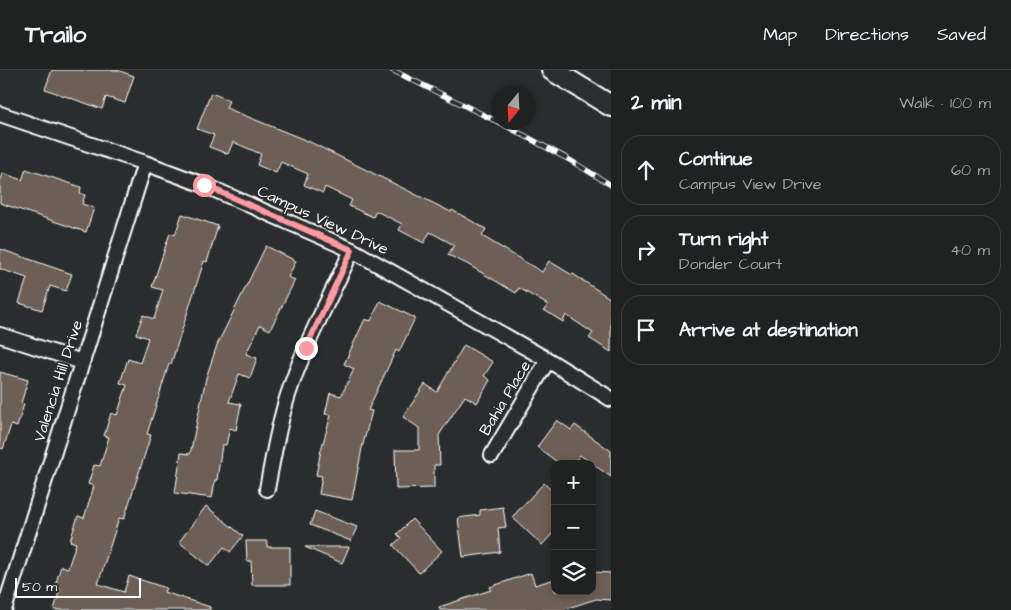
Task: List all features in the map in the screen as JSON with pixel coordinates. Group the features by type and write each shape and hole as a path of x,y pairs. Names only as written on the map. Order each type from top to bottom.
{"main road":[{"path":"552,70 611,106"}],"street":[{"name":"Campus View Drive","path":"0,114 145,163 262,210 352,250 548,360 611,399"},
{"name":"Valencia Hill Drive","path":"4,610 145,163"},
{"path":"267,489 280,423 288,394 306,348 352,250"},
{"path":"0,335 82,362"},
{"name":"Bahia Place","path":"492,455 548,360"}],"building":[{"path":"52,70 117,70 134,76 125,103 106,97 102,109 45,89"},
{"path":"211,93 229,100 226,108 310,142 451,212 452,210 486,229 482,236 542,272 549,261 573,274 611,299 611,352 589,338 593,333 566,315 563,322 544,310 548,305 519,288 516,293 448,255 454,245 430,232 424,243 399,230 402,224 376,211 373,217 349,206 352,200 325,187 323,193 304,185 308,174 281,162 276,173 257,165 261,154 233,142 228,154 209,147 214,135 197,129"},
{"path":"26,169 81,187 80,193 85,195 82,204 94,208 86,232 0,203 0,183 3,173 22,180"},
{"path":"182,214 218,226 207,262 204,261 171,364 169,364 147,434 151,435 124,519 119,518 98,584 124,592 129,576 166,588 164,592 210,607 210,610 54,610 60,588 55,586 61,566 68,568 76,543 70,541 78,516 84,518 94,486 88,484 94,465 100,466 109,437 104,436 111,413 117,415 127,385 120,383 128,359 140,363 148,338 136,334 143,315 154,319 163,290 152,287 170,233 175,235"},
{"path":"266,246 296,261 288,277 295,280 270,330 260,325 246,354 257,358 250,378 239,374 229,402 241,404 236,430 230,428 226,445 222,445 217,480 215,480 212,498 175,493 181,453 190,454 206,378 217,345"},
{"path":"0,249 72,274 66,291 50,286 42,310 19,303 27,278 0,269"},
{"path":"380,301 415,318 399,352 396,350 368,410 372,411 362,448 352,500 319,494 322,476 316,475 331,415 325,414 330,393 341,396 354,369 344,364 365,319 371,321"},
{"path":"464,345 493,362 484,376 490,380 477,403 465,396 439,435 440,465 434,465 434,488 396,489 395,450 419,450 419,428 403,417 425,384 437,392"},
{"path":"0,372 28,380 21,403 24,404 17,427 11,425 3,449 0,448"},
{"path":"557,420 571,430 575,425 611,451 611,477 596,466 596,460 587,460 580,455 576,460 555,460 537,447"},
{"path":"544,483 551,490 551,535 542,545 512,517"},
{"path":"206,506 243,536 230,552 224,547 209,566 179,542"},
{"path":"503,507 506,527 498,528 500,552 463,557 458,518 480,515 480,510"},
{"path":"315,511 357,527 351,541 310,525"},
{"path":"412,519 442,551 419,573 393,545 401,538 397,534"},
{"path":"246,541 267,541 267,547 290,547 290,585 252,585 251,561 247,561"},
{"path":"305,547 349,547 342,563"},
{"path":"596,572 611,573 611,600 596,599 562,610 440,610 439,607 491,590 490,587 531,573 535,585 551,580 551,595 596,595"}],"railway":[{"path":"392,70 491,119"},
{"path":"514,130 611,185"}],"route":[{"path":"204,185 352,250 306,348"}]}
